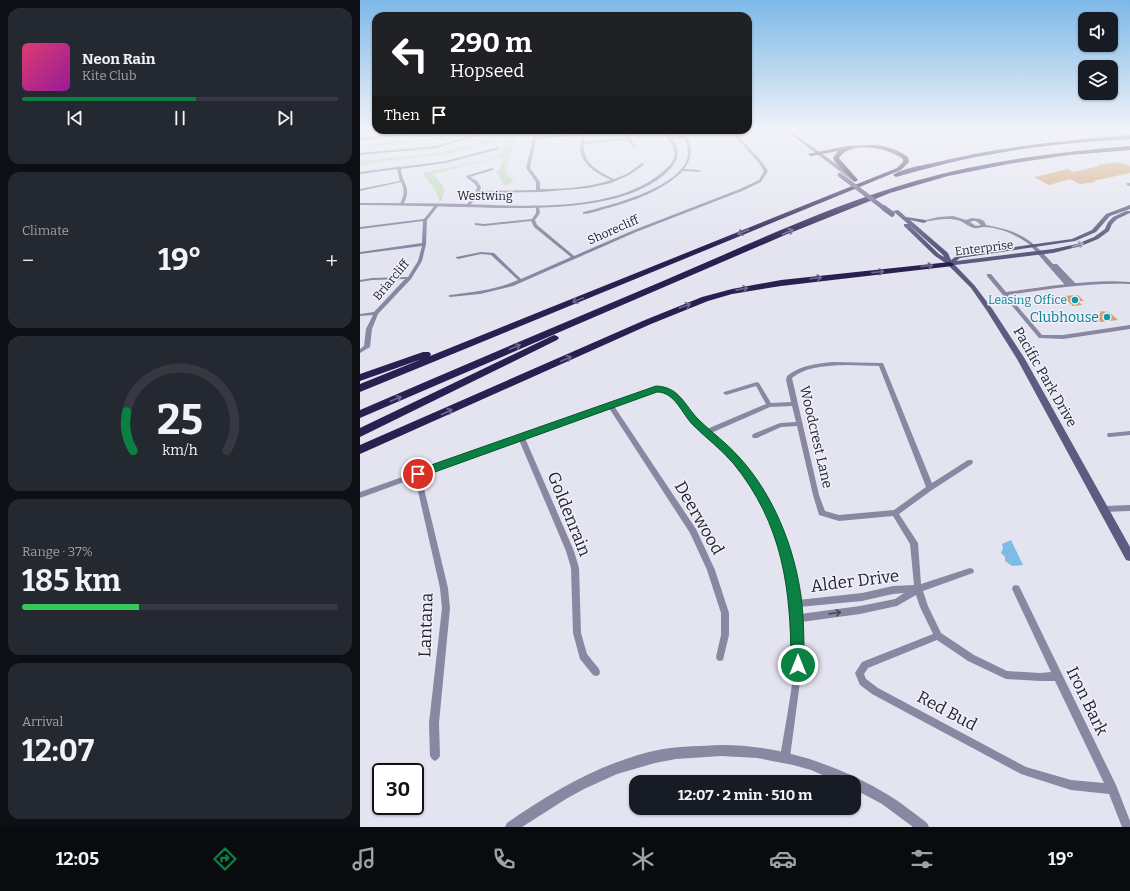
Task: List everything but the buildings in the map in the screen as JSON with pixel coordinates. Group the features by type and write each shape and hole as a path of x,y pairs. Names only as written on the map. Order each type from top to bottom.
{"highway":[{"path":"842,169 844,173 854,180"},
{"path":"360,388 898,169"},
{"path":"779,217 877,181 920,169"},
{"path":"360,414 866,200 943,176 974,169"},
{"path":"360,433 561,335 752,247"},
{"path":"360,450 648,322 705,299 732,292 781,283 950,264"},
{"path":"360,378 475,336 522,323"}],"main road":[{"path":"837,169 894,212"},
{"path":"854,180 894,212 938,255 950,264"},
{"name":"Enterprise","path":"950,264 958,257 1073,240 1094,231 1108,215 1130,207"},
{"name":"Enterprise","path":"950,264 1053,251 1072,247 1096,238 1107,230 1110,223 1115,218 1130,211"},
{"name":"Pacific Park Drive","path":"894,212 905,218 946,254 950,264 973,288 990,310 1021,359 1130,557"},
{"path":"905,218 924,221"},
{"path":"916,227 924,221"},
{"path":"938,246 949,251 969,255"}],"street":[{"path":"360,173 389,169"},
{"path":"399,169 399,174 403,181 407,196 402,204"},
{"path":"468,205 478,192 478,185 468,176 492,169"},
{"path":"528,169 538,182 538,190"},
{"path":"594,169 613,180"},
{"path":"478,192 573,189 613,180 635,172 638,169"},
{"name":"Westwing","path":"360,204 538,207 564,205 603,199 622,194 648,184 663,174 667,169"},
{"name":"Shorecliff","path":"450,296 480,293 511,285 635,231 760,182 766,170 765,169"},
{"path":"584,213 598,210 655,190 683,170 699,171"},
{"path":"360,190 403,181"},
{"path":"360,228 425,220 437,205"},
{"path":"476,224 484,225 533,220 538,213 538,207"},
{"path":"924,221 953,217 968,221 973,227 983,226 1017,234 1040,252 1070,284"},
{"name":"Briarcliff","path":"360,351 366,347 369,329 376,312 409,278 420,260 424,244 425,220"},
{"path":"533,220 535,226 541,232 574,258"},
{"path":"360,253 424,244"},
{"path":"458,258 481,253 492,254 520,280"},
{"path":"990,275 1004,294 1041,337 1095,333 1108,329 1130,327"},
{"path":"360,281 372,279 409,278"},
{"path":"1004,294 1070,284 1095,282 1130,283"},
{"path":"360,315 376,312"},
{"name":"Woodcrest Lane","path":"930,488 881,364 814,365 803,368 793,373 789,377 798,424 822,513 839,518 894,512 970,462"},
{"path":"726,393 757,384 769,405"},
{"path":"360,495 656,389 665,389 674,394 687,413 735,459 754,484 769,510 780,536 789,564 795,604 798,665 785,757"},
{"path":"707,432 769,405 794,404"},
{"name":"Deerwood","path":"610,406 693,531 711,570 725,613 725,635 720,657"},
{"path":"755,436 780,425 798,424"},
{"path":"1110,435 1130,433"},
{"name":"Goldenrain","path":"521,437 570,551 575,568 577,633 583,656 596,672"},
{"name":"Lantana","path":"418,474 444,588 446,608 434,723 435,756"},
{"path":"1104,509 1130,508"},
{"path":"894,512 914,543 918,589 924,607 938,636 971,658 1006,675 1040,677 1058,676"},
{"name":"Alder Drive","path":"796,619 860,610 897,602 918,589 970,571"},
{"name":"Alder Drive","path":"795,604 862,597 893,590 918,589"},
{"name":"Iron Bark","path":"1016,589 1112,788 1128,827"},
{"name":"Red Bud","path":"938,636 864,665 860,673 863,682 875,691 1024,772 1072,785 1112,788"},
{"path":"512,827 546,803 584,783 627,765 655,757 684,752 741,750 785,757 834,775"},
{"path":"861,786 886,800 923,827"}],"green space":[{"path":"443,169 455,169 433,174 444,187 443,188 445,191 443,193 444,195 442,197 442,201 439,201 435,190 422,173"},
{"path":"500,169 506,169 507,174 514,181 505,186 496,172"}],"water":[{"path":"1011,540 1023,565 1012,566 1005,561 1005,557 1001,553 1003,548 1002,544"}],"place":[{"name":"Leasing Office","path":"1075,300"},
{"name":"Clubhouse","path":"1107,317"}],"route":[{"path":"418,474 656,389 665,389 674,394 683,408 695,421 735,459 754,484 769,510 785,550 795,595 796,619 798,625 798,665"}]}
